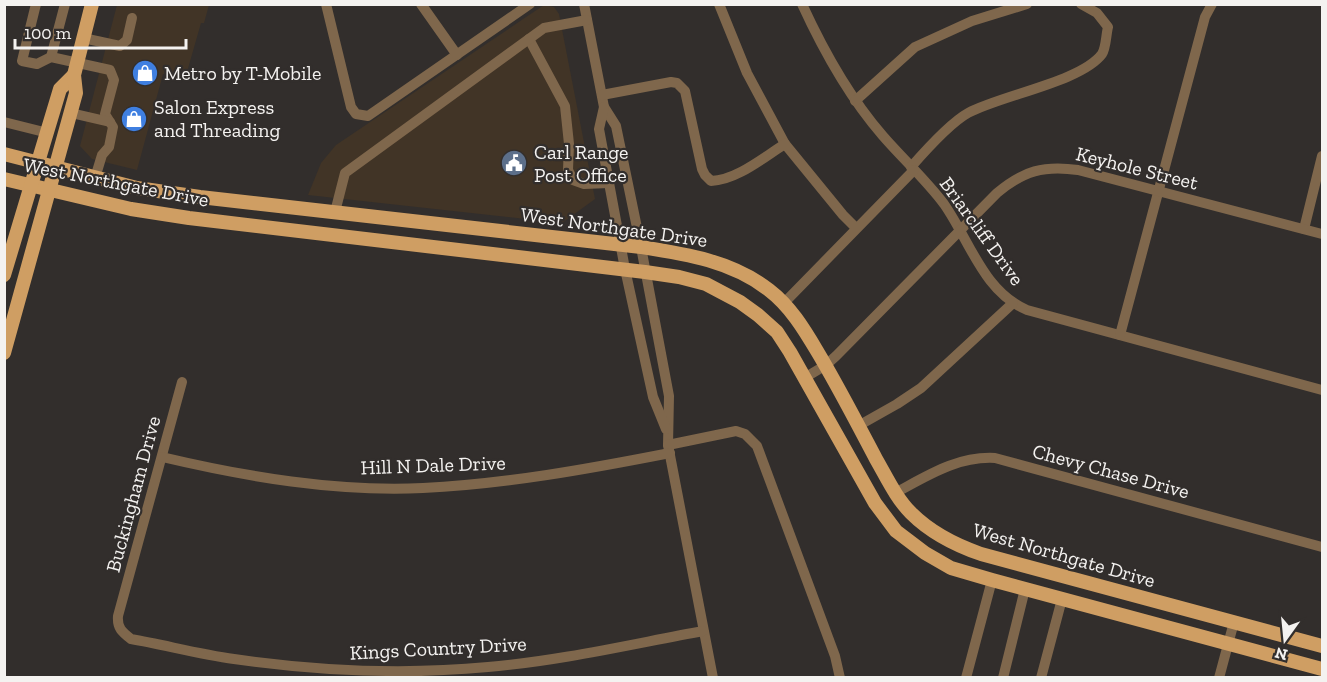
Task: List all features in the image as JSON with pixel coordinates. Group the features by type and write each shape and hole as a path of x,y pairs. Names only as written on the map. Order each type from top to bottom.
{"main road":[{"path":"4,353 71,113 76,93 75,68 92,4"},
{"path":"4,275 40,163 60,89 75,68"},
{"name":"West Northgate Drive","path":"4,154 137,188 621,244 684,253 714,261 769,290 805,330 895,493 910,513 942,538 960,547 1006,561 1323,646"},
{"name":"West Northgate Drive","path":"4,179 131,209 177,217 428,248 625,269 693,280 740,302 777,332 806,377 874,504 897,531 925,553 951,568 1323,669"},
{"path":"332,235 336,212"},
{"path":"996,581 1006,561"}],"street":[{"path":"36,4 22,61 37,64 51,57 65,4"},
{"path":"326,4 351,107 356,114 368,116 530,4"},
{"path":"421,4 457,55"},
{"path":"585,4 604,107 599,129 625,269 652,397 667,432"},
{"path":"719,4 747,73 785,144 856,228"},
{"name":"Briarcliff Drive","path":"802,4 822,48 855,101 944,205 997,290 1013,303 1027,309 1323,390"},
{"path":"855,101 915,47 972,21 1027,4"},
{"path":"783,304 913,169 937,139 966,115 991,102 1057,81 1084,69 1102,53 1108,27 1097,13 1081,4"},
{"path":"1120,335 1205,17 1212,4"},
{"path":"83,38 120,46 127,40 132,18"},
{"path":"336,212 345,173 544,28 588,20"},
{"path":"529,39 566,106 569,144 568,170 573,180 584,184 609,183"},
{"path":"51,57 75,68 110,70 114,80 105,114 113,127 109,147 102,155 95,178"},
{"path":"602,95 671,82 682,86 702,169 711,181 721,180 744,169 785,144"},
{"path":"604,107 616,126 641,247 669,396 667,432 669,449 713,678"},
{"path":"71,113 110,122"},
{"path":"4,122 48,133"},
{"path":"1304,229 1323,156"},
{"name":"Keyhole Street","path":"806,377 826,365 1007,184 1018,176 1046,168 1062,167 1078,170 1323,234"},
{"path":"858,426 921,388 1013,303"},
{"name":"Buckingham Drive","path":"118,616 182,382"},
{"name":"Hill N Dale Drive","path":"162,457 274,480 339,486 421,488 514,481 669,449 736,431 745,434 757,446 835,656 840,678"},
{"name":"Chevy Chase Drive","path":"895,493 952,463 974,458 995,458 1323,547"},
{"path":"966,678 996,581"},
{"path":"1003,678 1025,589"},
{"path":"1041,678 1062,599"},
{"name":"Kings Country Drive","path":"118,616 117,625 122,633 131,639 233,659 331,670 489,673 557,658 703,632"},
{"path":"1219,678 1234,622"}],"shaded area":[{"path":"117,5 209,5 204,23 201,23 185,79 163,74 137,170 92,159 80,146"},
{"path":"544,5 554,7 559,14 595,199 562,223 308,195 321,163 336,145"}],"place":[{"name":"Metro by T-Mobile","path":"145,73"},
{"name":"Salon Express and Threading","path":"134,119"},
{"name":"Carl Range Post Office","path":"514,163"}]}
